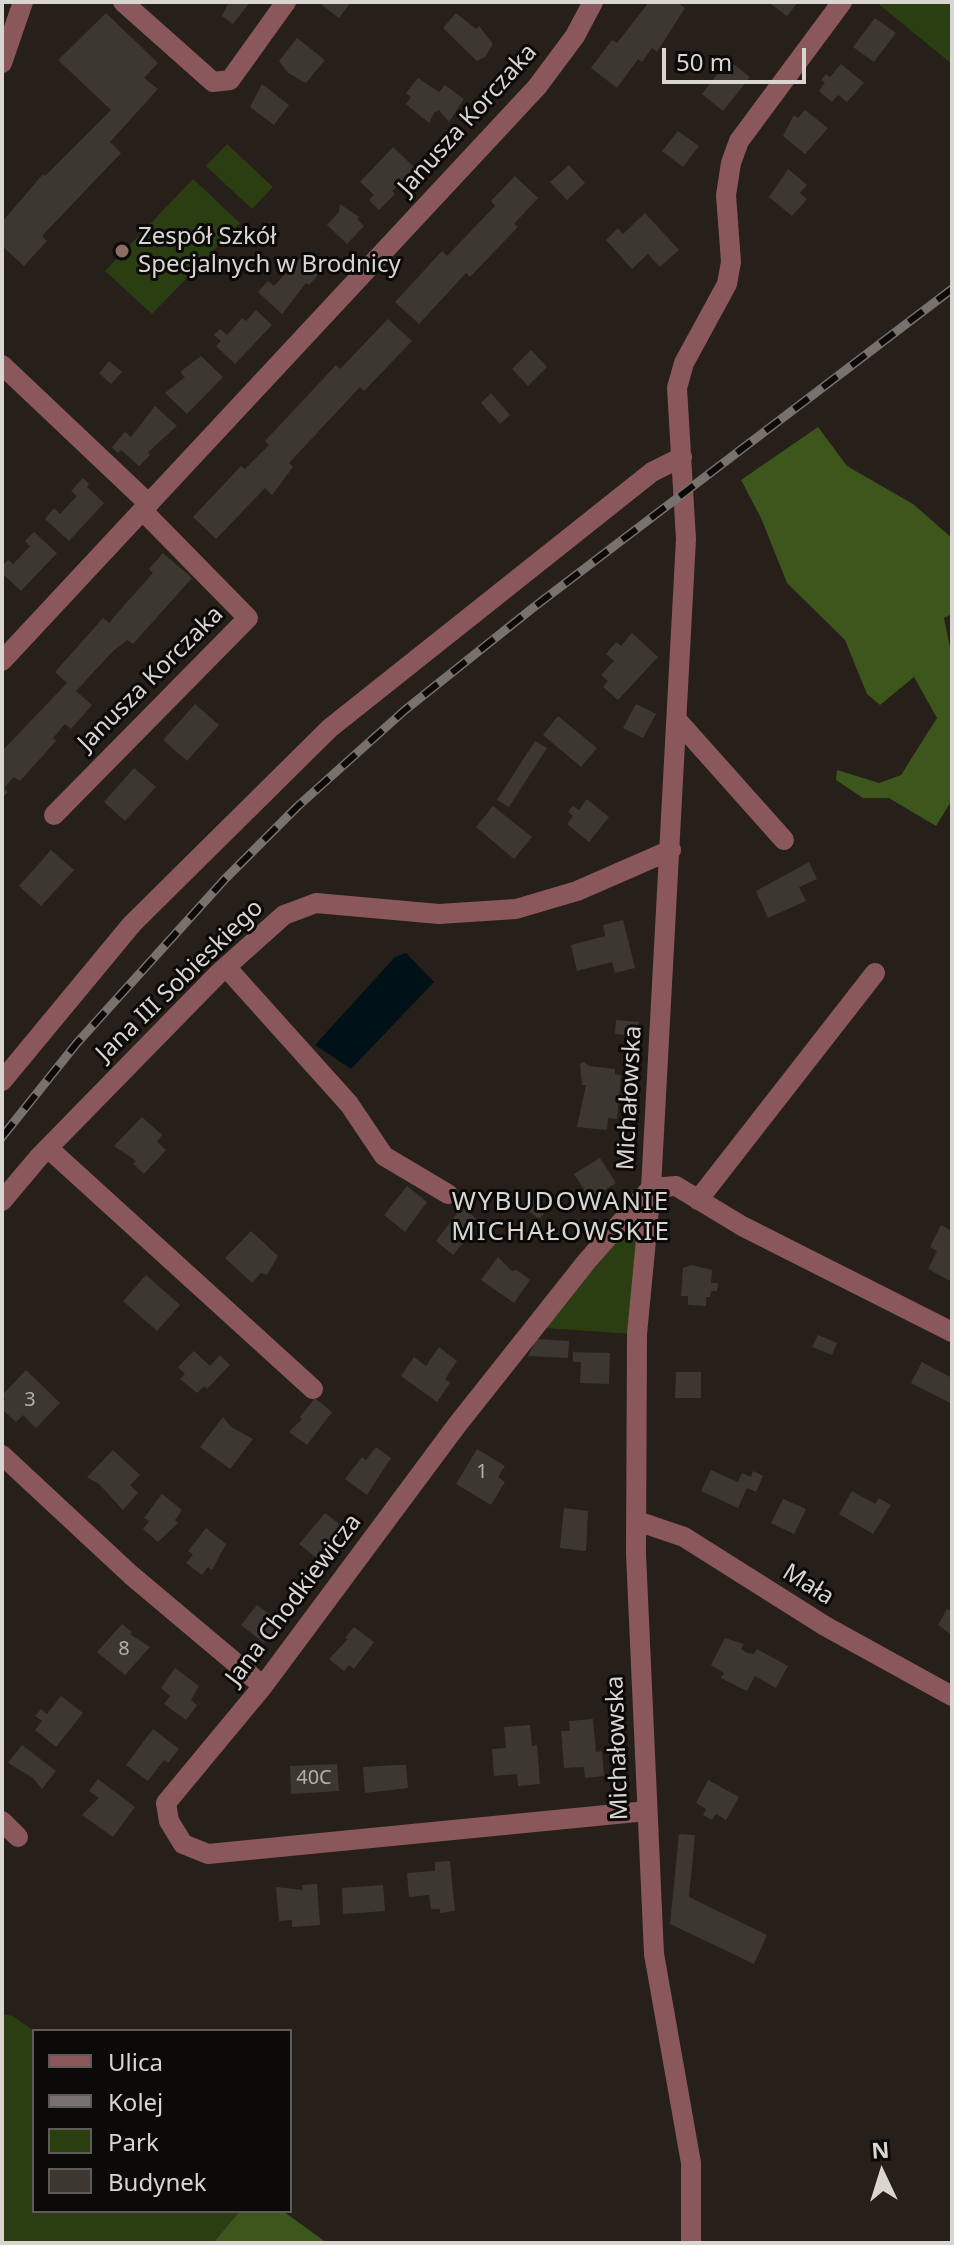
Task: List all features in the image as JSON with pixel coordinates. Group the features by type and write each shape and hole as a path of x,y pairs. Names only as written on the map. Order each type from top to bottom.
{"street":[{"path":"2,63 23,2"},
{"path":"123,2 213,82 230,80 286,2"},
{"name":"Janusza Korczaka","path":"2,661 537,87 575,36 593,2"},
{"name":"Michałowska","path":"691,2243 691,2163 654,1954 637,1521 637,1334 651,1188 686,539 677,388 684,363 727,284 731,262 726,195 731,163 752,119 842,2"},
{"path":"2,365 146,508"},
{"path":"2,1081 132,924 330,728 652,472 682,457"},
{"name":"Janusza Korczaka","path":"54,815 248,618 146,508"},
{"path":"677,720 784,840"},
{"name":"Jana III Sobieskiego","path":"2,1201 48,1148 226,967 284,915 316,903 439,914 516,909 577,891 671,850"},
{"path":"226,967 349,1104 384,1156 448,1194"},
{"path":"698,1200 875,973"},
{"path":"48,1148 313,1389"},
{"path":"651,1188 676,1186 742,1226 952,1332"},
{"name":"Jana Chodkiewicza","path":"647,1811 208,1854 183,1844 169,1821 166,1803 263,1686 457,1425 587,1261 651,1188"},
{"path":"2,1455 131,1575 263,1686"},
{"name":"Mała","path":"637,1521 684,1537 825,1626 952,1696"},
{"path":"2,1821 18,1837"}],"green space":[{"path":"876,2 952,2 952,64"},
{"path":"227,144 273,187 252,209 206,166"},
{"path":"193,179 240,223 152,314 105,271"},
{"path":"818,427 847,466 913,504 952,538 952,614 944,618 952,657 952,800 936,826 889,798 863,798 836,780 837,770 879,783 901,775 937,718 914,677 880,705 867,694 845,640 787,583 761,518 741,480"},
{"path":"637,1215 632,1334 546,1328"},
{"path":"2,2014 13,2016 32,2030 32,2213 238,2213 213,2243 2,2243"},
{"path":"238,2213 286,2213 327,2243 213,2243"}],"shaded area":[{"path":"406,953 434,982 351,1069 315,1045 395,957"}],"building":[{"path":"229,2 250,2 233,24 222,16"},
{"path":"325,2 351,2 339,18 322,5"},
{"path":"649,2 677,2 685,8 657,52 652,48 642,62 638,59 617,88 591,68 612,40 617,43"},
{"path":"768,2 798,2 787,16"},
{"name":"Zespół Szkół Specjalnych w Brodnicy","path":"106,13 158,63 144,78 158,89 110,142 121,153 42,236 47,241 24,266 2,246 2,222 43,174 45,176 111,110 58,60"},
{"path":"456,13 476,29 479,26 493,44 485,57 477,61 443,28"},
{"path":"875,18 896,33 874,62 853,47"},
{"path":"297,38 325,60 306,83 288,73 279,61"},
{"path":"728,60 750,77 723,111 702,94"},
{"path":"841,64 864,83 847,102 838,95 832,102 819,91 825,83 821,80 826,74 830,77"},
{"path":"418,78 439,92 445,85 464,99 449,122 439,110 429,123 406,104 411,97 406,93"},
{"path":"262,84 289,105 274,125 250,107"},
{"path":"805,110 828,128 805,154 783,136 794,115 798,118"},
{"path":"678,131 699,146 683,167 662,151"},
{"path":"393,147 417,170 392,191 395,194 379,210 369,200 374,195 360,182"},
{"path":"569,165 585,183 567,200 550,182"},
{"path":"788,169 807,185 800,193 807,199 792,216 769,197"},
{"path":"515,176 538,198 514,224 518,227 470,277 466,273 419,324 395,302 442,251 447,256 495,206 491,201"},
{"path":"340,204 359,217 357,219 364,226 347,244 327,225 339,212"},
{"path":"645,213 679,250 660,267 648,254 632,269 606,240 618,228 623,234"},
{"path":"291,256 297,261 300,258 318,275 309,285 306,283 282,314 258,292 268,281 274,286 288,271 282,265"},
{"path":"256,310 272,325 235,364 216,346 221,341 214,335 220,329 227,335 242,318 246,321"},
{"path":"388,319 412,341 364,391 360,387 289,463 293,467 272,495 265,488 216,539 193,517 241,466 245,469 269,445 265,441 336,365 340,369"},
{"path":"531,350 547,367 528,386 512,369"},
{"path":"201,356 223,377 187,414 165,393 185,377 180,372"},
{"path":"109,361 122,372 111,384 99,373"},
{"path":"491,393 510,415 500,424 481,403"},
{"path":"155,406 177,426 148,452 150,455 139,466 121,450 118,453 112,447 125,432 131,437"},
{"path":"83,478 89,484 87,487 104,503 69,541 45,519 54,508 60,514 77,496 71,491"},
{"path":"34,532 57,553 21,591 2,573 2,566 8,560 13,564 21,556 30,546 25,541"},
{"path":"163,553 192,578 133,644 127,640 112,652 76,691 92,705 71,729 65,724 53,738 56,741 20,781 14,777 4,788 8,792 2,798 2,751 67,683 55,672 103,618 109,623 153,573 149,569"},
{"path":"632,633 658,657 618,700 603,687 608,681 601,675 614,661 606,654 616,642 621,646"},
{"path":"195,704 219,725 187,761 163,740"},
{"path":"636,704 656,714 643,738 623,728"},
{"path":"558,716 597,748 581,767 543,735"},
{"path":"535,741 547,748 509,807 497,800"},
{"path":"134,768 156,787 125,821 104,802"},
{"path":"587,799 609,817 589,842 567,824 573,816 568,812 573,806 579,810"},
{"path":"493,806 532,837 514,859 476,827"},
{"path":"51,850 74,870 41,906 19,886"},
{"path":"809,862 817,879 799,887 806,901 768,918 756,891"},
{"path":"623,920 635,968 615,973 612,962 577,971 571,945 605,936 603,925"},
{"path":"616,1020 639,1022 637,1036 615,1034"},
{"path":"584,1062 589,1066 615,1069 615,1074 621,1075 617,1119 608,1118 607,1130 577,1127 586,1085 582,1085 580,1064"},
{"path":"142,1117 162,1135 157,1142 166,1150 144,1174 133,1164 136,1161 114,1146"},
{"path":"600,1158 616,1183 590,1199 574,1174"},
{"path":"407,1186 427,1202 405,1232 384,1215"},
{"path":"530,1196 547,1210 539,1219 522,1206"},
{"path":"462,1207 480,1222 453,1255 436,1241"},
{"path":"941,1225 952,1231 952,1282 928,1269 937,1251 930,1247"},
{"path":"251,1231 278,1256 267,1275 261,1273 252,1283 225,1258"},
{"path":"498,1257 512,1271 517,1270 530,1280 514,1303 481,1280"},
{"path":"692,1265 712,1270 711,1283 718,1283 717,1291 711,1291 710,1297 706,1297 706,1306 688,1305 688,1296 681,1296 683,1268"},
{"path":"146,1275 180,1305 157,1331 123,1301"},
{"path":"818,1335 837,1343 832,1355 812,1347"},
{"path":"537,1339 569,1341 568,1358 528,1356"},
{"path":"439,1347 457,1361 445,1379 450,1383 437,1402 401,1376 414,1357 426,1366"},
{"path":"194,1351 210,1366 220,1355 230,1365 207,1389 204,1386 197,1393 180,1379 185,1374 178,1367"},
{"path":"573,1352 610,1353 609,1384 580,1383 581,1362 573,1362"},
{"path":"922,1362 952,1378 952,1404 911,1383"},
{"path":"26,1370 60,1403 36,1428 23,1415 16,1422 2,1409 5,1398 2,1395"},
{"path":"676,1372 701,1372 701,1398 675,1398"},
{"path":"315,1398 332,1412 307,1445 289,1432 302,1419 300,1417"},
{"path":"223,1417 231,1427 253,1439 230,1469 200,1447"},
{"path":"376,1447 391,1458 367,1495 345,1479 362,1457 366,1460"},
{"path":"477,1449 505,1466 498,1477 505,1482 491,1505 456,1484"},
{"path":"113,1450 140,1475 130,1485 138,1493 123,1510 99,1484 87,1477"},
{"path":"711,1470 738,1482 742,1473 751,1477 753,1471 763,1476 756,1492 747,1488 738,1508 701,1491"},
{"path":"852,1491 875,1504 879,1498 891,1505 873,1534 839,1514"},
{"path":"162,1494 182,1510 175,1520 178,1523 158,1542 143,1529 149,1521 144,1518"},
{"path":"783,1499 806,1509 794,1534 771,1523"},
{"path":"564,1508 588,1511 586,1551 560,1548"},
{"path":"325,1513 342,1526 318,1559 299,1544"},
{"path":"206,1528 226,1544 212,1570 208,1567 202,1575 186,1563 193,1555 188,1551"},
{"path":"257,1605 280,1622 264,1643 241,1625"},
{"path":"947,1609 952,1611 952,1635 938,1625"},
{"path":"122,1624 132,1632 130,1634 150,1647 125,1675 97,1652"},
{"path":"354,1627 374,1642 354,1669 349,1665 344,1671 329,1659 348,1639 345,1638"},
{"path":"725,1638 744,1644 741,1649 747,1653 754,1654 757,1649 788,1666 776,1688 755,1676 747,1691 721,1678 724,1673 711,1665"},
{"path":"175,1668 199,1686 191,1700 197,1705 186,1720 164,1704 170,1696 161,1688"},
{"path":"61,1696 83,1713 56,1747 35,1730 42,1721 35,1716 41,1709 47,1714"},
{"path":"593,1719 596,1752 602,1751 604,1776 585,1778 584,1767 564,1768 561,1731 570,1731 569,1721"},
{"path":"530,1725 532,1746 537,1745 540,1784 518,1786 517,1774 494,1776 492,1749 506,1748 504,1727"},
{"path":"153,1729 179,1749 168,1763 164,1760 148,1781 126,1765"},
{"path":"22,1745 56,1771 42,1789 33,1778 8,1763"},
{"path":"337,1764 339,1791 291,1794 290,1766"},
{"path":"406,1765 408,1788 365,1793 363,1767"},
{"path":"98,1779 135,1807 113,1837 82,1815 99,1798 89,1791"},
{"path":"708,1780 739,1797 726,1820 716,1814 712,1820 703,1815 706,1809 696,1803"},
{"path":"679,1834 695,1835 689,1897 767,1935 754,1964 670,1924"},
{"path":"450,1861 455,1911 440,1913 440,1909 431,1909 429,1895 409,1897 407,1873 435,1871 435,1862"},
{"path":"317,1884 320,1925 292,1927 292,1920 279,1921 276,1887 303,1890 302,1885"},
{"path":"383,1885 385,1911 343,1914 342,1888"}],"railway":[{"path":"2,1137 77,1043 225,879 298,806 405,710 534,607 952,289"}],"place":[{"name":"Zespół Szkół Specjalnych w Brodnicy","path":"122,251"}],"district":[{"name":"WYBUDOWANIE MICHAŁOWSKIE","path":"561,1218"}]}
